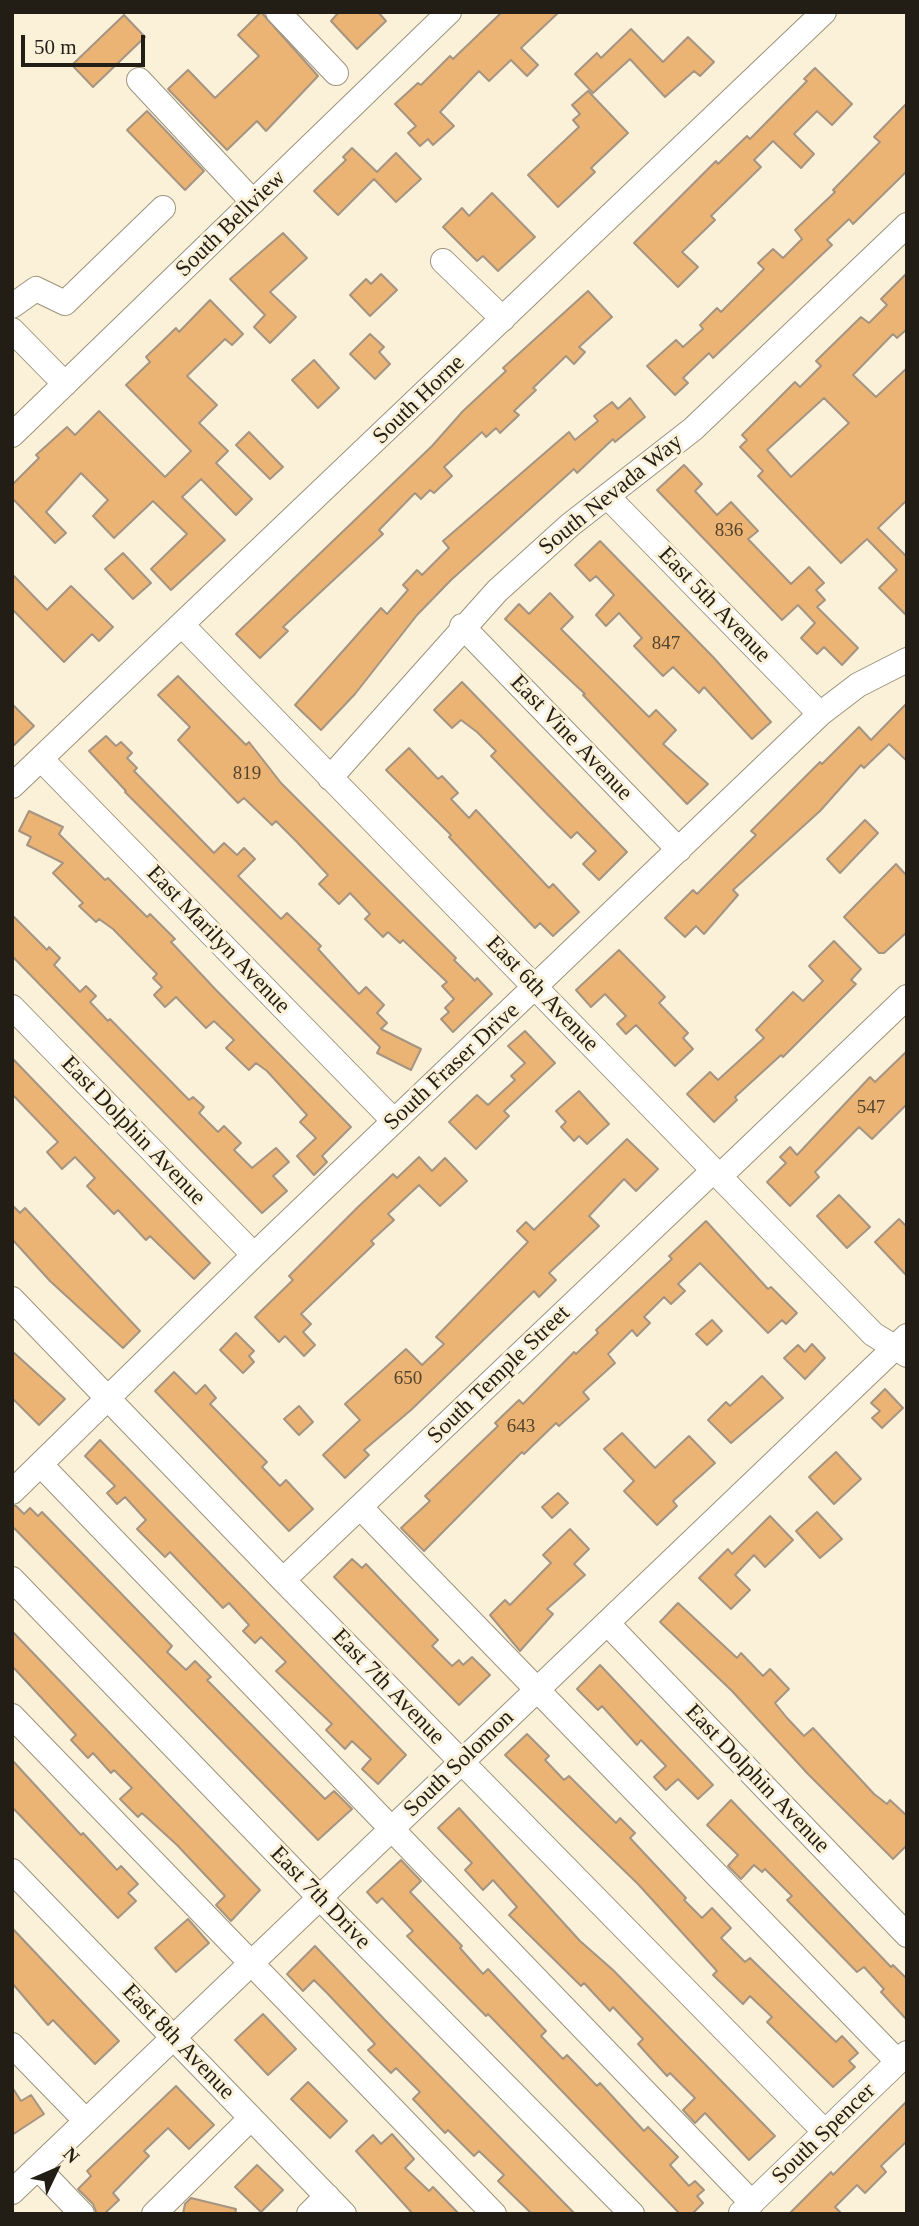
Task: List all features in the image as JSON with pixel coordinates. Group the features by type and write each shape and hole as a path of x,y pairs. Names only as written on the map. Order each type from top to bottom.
{"street":[{"path":"278,12 336,74"},
{"name":"South Bellview","path":"12,435 449,12"},
{"name":"South Horne","path":"12,786 824,12"},
{"path":"139,80 253,202"},
{"path":"12,306 36,289 65,303 163,208"},
{"name":"South Nevada Way","path":"330,778 369,738 462,626 534,556 693,429 907,225"},
{"path":"443,261 503,319"},
{"path":"12,330 65,384"},
{"name":"East 5th Avenue","path":"607,496 820,715"},
{"name":"East 6th Avenue","path":"182,625 873,1334 903,1346"},
{"name":"East Vine Avenue","path":"462,626 679,850"},
{"name":"South Fraser Drive","path":"12,1492 254,1255 820,715 858,685 907,660"},
{"name":"East Marilyn Avenue","path":"41,759 394,1121"},
{"name":"South Temple Street","path":"283,1580 907,998"},
{"name":"East Dolphin Avenue","path":"12,1007 254,1255"},
{"name":"East 7th Avenue","path":"12,1299 283,1580 825,2132"},
{"name":"South Solomon","path":"12,2192 536,1690 903,1346"},
{"path":"41,1465 391,1829 746,2208"},
{"path":"360,1507 536,1690 902,2058"},
{"name":"East 7th Drive","path":"12,1580 320,1898 632,2214"},
{"name":"East Dolphin Avenue","path":"608,1623 907,1935"},
{"path":"12,1716 494,2214"},
{"name":"East 8th Avenue","path":"12,1871 335,2205"},
{"path":"12,2045 86,2122"},
{"name":"South Spencer","path":"746,2208 902,2058"},
{"path":"153,2214 251,2118"},
{"path":"37,2168 82,2214"},
{"path":"309,2214 335,2205"}],"building":[{"path":"261,12 318,76 266,131 257,121 227,150 168,89 188,70 215,98 259,56 238,35"},
{"path":"339,12 378,12 386,21 357,49 331,21"},
{"path":"502,12 559,12 521,48 538,65 527,76 511,60 489,81 479,71 440,112 454,126 433,145 428,139 420,146 408,133 416,126 395,104 418,83 421,85 450,56 453,59"},
{"path":"124,15 145,37 93,87 72,65"},
{"path":"631,29 663,62 688,37 714,62 700,76 694,71 665,97 630,59 593,93 575,74 597,53 601,58"},
{"path":"815,68 852,104 832,125 817,111 794,134 814,154 801,168 773,141 754,160 761,167 711,216 715,220 682,252 698,267 678,287 634,243 716,161 718,164 747,136 750,139 807,81 804,79"},
{"path":"588,91 628,133 591,168 595,172 558,207 528,175 579,127 573,120 580,114 572,105"},
{"path":"907,103 907,171 853,224 849,219 827,240 832,245 713,358 709,353 683,378 688,383 675,395 647,366 676,340 683,347 703,329 700,325 717,308 721,312 764,269 758,263 773,249 783,258 802,239 795,230 835,192 833,190 880,142 874,137"},
{"path":"147,111 204,171 185,190 127,130"},
{"path":"352,148 377,172 396,153 421,179 396,202 374,179 338,215 314,191 346,160 343,157"},
{"path":"492,193 535,237 498,271 483,256 477,261 443,227 462,208 469,216"},
{"path":"283,233 307,258 270,292 296,317 270,343 254,327 265,315 230,279"},
{"path":"907,273 907,329 897,338 893,334 853,375 876,397 907,368 907,500 878,528 907,557 907,616 879,588 897,570 867,539 841,563 758,476 763,471 740,447 747,440 742,435 795,382 800,387 821,366 816,361 861,317 869,323 887,305 881,299","holes":["824,398 849,423 791,477 767,450"]},
{"path":"381,274 397,290 370,316 350,295 366,279 371,284"},
{"path":"588,291 612,317 579,347 585,352 574,364 566,356 533,388 536,390 514,411 519,415 500,433 496,428 486,437 482,432 444,467 452,476 434,493 430,490 421,499 415,493 379,530 383,534 283,627 288,631 260,658 236,634 432,446 463,411 506,371 503,368"},
{"path":"210,300 243,334 232,345 225,339 187,376 217,405 199,423 228,451 216,463 252,499 236,515 201,479 182,497 225,540 171,590 151,569 187,534 153,501 114,538 93,516 108,500 81,473 46,512 66,533 55,543 12,498 12,485 39,458 36,455 67,427 75,435 99,411 165,477 191,451 126,385 150,362 146,357 176,328 179,332"},
{"path":"370,334 384,347 379,352 390,364 375,379 350,354"},
{"path":"314,360 339,388 318,408 292,380"},
{"path":"630,398 645,417 615,442 613,439 577,473 574,469 451,580 417,615 355,694 321,730 295,705 381,608 387,614 408,590 403,585 417,570 422,575 449,548 443,541 569,432 575,440 598,421 594,416 612,402 618,409"},
{"path":"249,432 283,467 270,479 236,445"},
{"path":"684,465 702,484 695,491 717,515 731,502 758,531 748,539 791,584 809,567 824,583 816,590 825,600 817,607 858,648 842,665 824,647 817,654 801,638 815,623 798,605 782,620 657,490"},
{"path":"600,541 714,658 771,722 752,739 704,687 699,693 673,667 663,676 634,646 642,638 619,613 606,626 596,615 614,595 596,576 590,581 575,565"},
{"path":"123,553 151,583 133,599 105,569"},
{"path":"12,574 47,610 71,586 113,627 99,641 92,634 64,662 12,609"},
{"path":"550,593 573,617 561,629 649,717 656,710 676,730 663,744 708,784 687,804 583,695 585,694 505,619 519,604 529,614"},
{"path":"178,676 246,745 249,742 281,783 456,958 454,960 475,981 477,978 492,994 453,1032 441,1019 449,1012 445,1008 454,999 442,986 447,982 403,940 400,943 388,932 383,937 365,919 370,914 350,893 339,904 319,884 328,875 296,841 276,821 272,825 244,798 238,803 178,740 190,727 158,695"},
{"path":"462,682 627,852 599,880 583,864 596,851 577,832 571,838 547,814 491,756 496,751 477,732 461,720 452,728 434,710"},
{"path":"907,703 907,761 889,744 864,768 861,765 820,811 733,890 738,895 704,934 696,926 685,937 665,918 693,890 697,894 756,835 751,831 859,727 871,740"},
{"path":"12,704 34,726 12,747"},
{"path":"106,736 116,746 121,742 132,753 127,758 137,768 134,771 214,853 224,843 237,855 244,848 255,859 238,876 281,919 287,913 321,946 318,949 359,994 366,987 384,1005 377,1013 387,1023 381,1029 421,1049 411,1070 377,1053 380,1047 125,792 89,751"},
{"path":"409,748 438,779 442,776 458,793 451,799 469,818 476,810 549,888 553,884 579,912 553,936 540,923 535,928 449,837 451,835 386,770"},
{"path":"29,811 63,827 59,834 105,880 108,878 147,917 150,914 175,939 171,942 351,1127 322,1156 327,1162 314,1175 297,1156 316,1138 300,1122 307,1115 267,1071 256,1063 249,1070 226,1048 234,1040 214,1021 206,1028 176,997 165,1007 154,995 162,987 153,978 157,974 113,929 99,919 96,922 79,906 83,903 53,873 63,863 27,845 31,837 19,831"},
{"path":"865,820 878,833 840,873 827,859"},
{"path":"896,864 907,876 907,932 884,953 879,953 844,917"},
{"path":"12,915 47,950 49,947 60,958 54,965 80,992 86,986 96,996 90,1002 108,1021 110,1019 189,1100 193,1097 204,1107 199,1113 218,1132 224,1126 241,1143 234,1150 252,1168 276,1148 289,1162 273,1176 287,1191 262,1213 12,956"},
{"path":"834,941 861,969 851,980 856,984 783,1057 781,1055 735,1097 737,1100 714,1122 687,1094 710,1072 718,1080 764,1038 756,1030 793,992 803,1001 823,981 809,966"},
{"path":"619,950 665,997 659,1003 688,1033 683,1038 693,1049 675,1066 636,1025 626,1034 617,1024 626,1016 605,994 591,1007 576,990"},
{"path":"525,1031 555,1063 504,1111 509,1116 476,1149 449,1122 477,1095 488,1105 515,1080 511,1076 525,1063 508,1046"},
{"path":"907,1051 907,1104 872,1139 859,1127 815,1172 819,1177 790,1206 767,1182 786,1163 780,1157 790,1147 797,1155 870,1077 875,1082"},
{"path":"12,1058 210,1263 194,1279 150,1236 146,1240 118,1210 114,1214 87,1186 95,1178 75,1157 62,1169 47,1152 58,1142 12,1094"},
{"path":"579,1091 609,1124 587,1144 579,1136 574,1141 561,1127 566,1122 556,1111"},
{"path":"627,1139 658,1169 636,1191 624,1179 589,1216 599,1226 549,1273 556,1280 539,1297 534,1291 411,1410 364,1450 369,1455 345,1478 323,1455 360,1420 345,1404 406,1349 422,1365 444,1344 436,1337 528,1242 517,1231 526,1222 534,1230"},
{"path":"419,1157 432,1171 445,1158 467,1181 440,1206 419,1185 388,1214 394,1220 371,1241 374,1244 301,1314 311,1324 303,1332 315,1345 304,1356 285,1336 279,1342 255,1317 293,1280 289,1276 358,1207 393,1174 397,1178"},
{"path":"839,1195 870,1227 847,1248 817,1216"},
{"path":"12,1205 20,1213 25,1208 140,1331 123,1348 50,1281 12,1239"},
{"path":"899,1219 907,1227 907,1276 875,1242"},
{"path":"706,1221 768,1289 771,1287 797,1313 786,1324 782,1320 768,1333 700,1263 678,1284 685,1291 671,1304 664,1297 644,1317 650,1323 637,1336 632,1330 608,1354 615,1363 583,1392 589,1399 559,1426 556,1423 524,1454 522,1452 424,1551 401,1528 430,1501 425,1496 498,1426 495,1423 519,1400 523,1404 574,1352 576,1354 598,1333 596,1330 672,1259 669,1256"},
{"path":"712,1320 722,1331 707,1345 696,1334"},
{"path":"236,1333 254,1351 249,1356 254,1362 243,1373 220,1350"},
{"path":"812,1344 825,1358 805,1379 784,1358 798,1345 805,1352"},
{"path":"12,1351 65,1399 39,1425 12,1398"},
{"path":"174,1372 196,1394 205,1385 216,1398 210,1404 267,1462 262,1467 280,1486 286,1480 313,1509 289,1531 155,1391"},
{"path":"762,1376 783,1398 731,1443 708,1420 726,1402 730,1406"},
{"path":"885,1389 903,1408 882,1428 872,1418 880,1411 871,1403"},
{"path":"299,1406 313,1422 299,1435 284,1419"},
{"path":"622,1433 655,1468 689,1436 715,1463 673,1501 677,1506 657,1525 624,1491 634,1481 604,1449"},
{"path":"100,1440 406,1755 378,1784 362,1769 371,1759 352,1741 345,1749 326,1730 332,1724 276,1671 286,1662 261,1637 255,1643 243,1631 249,1625 229,1603 223,1608 170,1552 165,1557 137,1529 146,1520 125,1497 117,1504 107,1493 115,1486 85,1456"},
{"path":"836,1452 861,1479 834,1504 809,1477"},
{"path":"558,1493 568,1503 552,1518 542,1507"},
{"path":"12,1506 16,1506 24,1514 30,1508 38,1516 42,1512 172,1646 167,1652 186,1670 195,1661 211,1677 207,1680 325,1799 334,1791 352,1809 318,1840 12,1526"},
{"path":"817,1512 842,1539 820,1558 796,1531"},
{"path":"770,1516 793,1540 765,1567 754,1555 735,1575 750,1590 731,1609 699,1578 728,1549 732,1554"},
{"path":"570,1529 589,1549 574,1564 585,1575 547,1609 553,1614 520,1651 490,1615 505,1600 510,1605 551,1563 543,1555"},
{"path":"352,1559 362,1568 366,1564 438,1640 432,1646 452,1666 459,1660 463,1665 472,1657 490,1675 459,1705 334,1577"},
{"path":"678,1603 737,1658 741,1653 763,1676 770,1669 789,1689 775,1703 787,1718 804,1736 813,1728 874,1794 887,1804 890,1800 907,1816 907,1845 893,1859 808,1774 732,1691 660,1622"},
{"path":"12,1631 260,1890 231,1921 216,1905 225,1896 177,1845 142,1813 138,1817 120,1799 132,1788 114,1770 111,1773 93,1753 88,1758 71,1740 76,1735 12,1666"},
{"path":"600,1665 713,1785 698,1799 678,1779 666,1790 654,1777 666,1766 641,1740 637,1745 602,1706 598,1710 577,1689"},
{"path":"527,1734 549,1756 545,1760 564,1780 569,1776 616,1823 620,1818 635,1833 630,1838 702,1918 712,1908 731,1928 721,1938 745,1962 750,1958 836,2042 842,2036 858,2053 849,2061 855,2067 833,2087 767,2022 772,2017 750,1996 743,2004 713,1975 717,1971 638,1884 505,1755"},
{"path":"12,1760 81,1835 83,1833 117,1870 121,1866 138,1884 128,1893 136,1901 118,1918 12,1807"},
{"path":"731,1800 891,1967 893,1965 907,1979 907,2020 881,1992 884,1989 864,1967 857,1972 787,1900 792,1896 765,1869 762,1872 754,1865 741,1879 728,1866 738,1855 707,1825"},
{"path":"459,1808 580,1941 613,1970 775,2136 749,2160 705,2113 695,2123 683,2110 695,2098 670,2073 667,2076 638,2044 643,2039 613,2007 610,2011 584,1983 581,1986 509,1915 517,1907 493,1880 483,1890 465,1870 472,1863 438,1828"},
{"path":"401,1860 421,1881 410,1892 462,1946 460,1948 483,1974 488,1969 546,2031 541,2036 563,2059 567,2055 597,2086 600,2083 644,2131 648,2127 678,2157 670,2165 689,2186 695,2181 704,2190 697,2196 703,2203 692,2214 680,2214 488,2014 486,2016 407,1936 413,1931 382,1898 377,1903 367,1892"},
{"path":"188,1919 209,1943 176,1972 155,1948"},
{"path":"12,1928 119,2041 95,2064 53,2020 48,2025 12,1983"},
{"path":"315,1946 575,2214 532,2214 498,2181 504,2175 479,2151 474,2156 448,2130 445,2133 413,2099 420,2092 396,2068 391,2073 368,2050 375,2044 314,1980 303,1991 287,1974"},
{"path":"263,2014 296,2049 268,2075 235,2040"},
{"path":"308,2082 347,2121 330,2138 291,2099"},
{"path":"176,2086 214,2125 189,2149 168,2128 144,2151 149,2156 113,2193 119,2200 104,2214 97,2214 93,2204 78,2189 91,2176 87,2171"},
{"path":"12,2087 21,2101 31,2095 44,2114 12,2135"},
{"path":"907,2101 907,2141 881,2166 886,2172 865,2193 857,2185 835,2207 842,2214 789,2214 831,2172 833,2175"},
{"path":"392,2134 414,2159 405,2168 429,2191 433,2187 459,2214 413,2214 356,2151 373,2135 381,2144"},
{"path":"257,2165 283,2190 261,2212 235,2187"},
{"path":"191,2198 236,2209 235,2214 183,2214 185,2204"}]}
